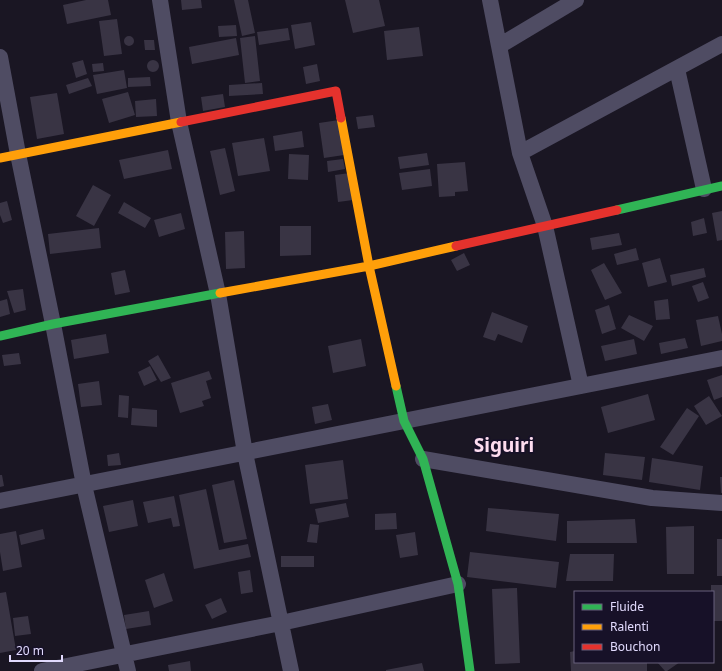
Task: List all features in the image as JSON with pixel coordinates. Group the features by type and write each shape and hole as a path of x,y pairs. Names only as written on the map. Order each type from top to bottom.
{"street":[{"path":"160,0 179,122 218,294 245,453 291,671"},
{"path":"490,0 520,152 545,226 581,386"},
{"path":"499,46 576,0"},
{"path":"520,152 722,44"},
{"path":"0,57 84,485 128,671"},
{"path":"677,69 704,189"},
{"path":"0,158 336,91 370,266 404,421 423,459 458,584 470,671"},
{"path":"0,336 53,324 370,266 722,186"},
{"path":"0,501 722,358"},
{"path":"423,459 652,498 722,503"},
{"path":"42,671 281,623 458,584"}],"building":[{"path":"86,0 108,0 111,15 67,24 63,5"},
{"path":"181,0 201,0 202,8 182,10"},
{"path":"234,0 248,0 255,33 242,36"},
{"path":"345,0 379,0 385,26 353,33"},
{"path":"117,19 122,54 104,56 99,21"},
{"path":"311,22 315,45 295,49 291,25"},
{"path":"236,25 237,36 219,37 218,26"},
{"path":"419,27 423,56 387,60 384,31"},
{"path":"288,28 290,40 259,45 257,32"},
{"path":"127,36 131,36 133,37 133,45 127,46 124,43 124,39"},
{"path":"255,36 260,81 245,83 240,38"},
{"path":"236,38 239,55 192,64 189,47"},
{"path":"144,40 154,40 155,50 145,50"},
{"path":"83,60 87,74 76,78 72,63"},
{"path":"151,60 155,60 159,66 155,72 151,72 147,68 147,64"},
{"path":"103,63 104,71 93,72 92,64"},
{"path":"317,64 320,81 306,84 303,67"},
{"path":"124,70 127,88 97,94 93,75"},
{"path":"150,77 151,86 128,87 128,78"},
{"path":"88,78 92,86 69,94 66,85"},
{"path":"262,83 263,94 229,96 229,85"},
{"path":"128,92 135,115 109,123 102,99"},
{"path":"57,93 64,134 37,139 30,97"},
{"path":"223,94 225,107 203,111 201,97"},
{"path":"156,99 157,116 136,117 135,101"},
{"path":"373,115 375,127 358,129 356,117"},
{"path":"339,120 344,155 324,158 319,123"},
{"path":"302,131 304,147 275,151 273,136"},
{"path":"264,138 270,171 238,176 232,143"},
{"path":"225,148 235,191 220,195 210,151"},
{"path":"168,150 172,169 124,179 119,160"},
{"path":"427,153 429,165 400,169 398,157"},
{"path":"289,154 309,155 308,180 288,179"},
{"path":"343,159 345,169 328,172 327,161"},
{"path":"465,162 468,191 455,192 455,196 439,197 437,164"},
{"path":"430,169 432,186 402,190 399,173"},
{"path":"350,173 353,200 338,202 335,175"},
{"path":"93,185 111,195 94,226 76,216"},
{"path":"7,201 12,220 3,223 0,215 0,203"},
{"path":"124,202 151,218 145,228 118,213"},
{"path":"722,211 722,240 717,241 712,213"},
{"path":"181,213 185,229 159,237 154,220"},
{"path":"704,218 707,233 693,236 691,222"},
{"path":"280,226 311,226 311,255 280,256"},
{"path":"99,228 101,248 50,254 48,234"},
{"path":"244,231 245,268 226,269 225,232"},
{"path":"619,233 622,245 592,250 590,238"},
{"path":"636,248 639,260 617,265 614,254"},
{"path":"464,253 470,265 457,271 451,260"},
{"path":"660,258 667,282 648,287 642,263"},
{"path":"604,263 622,293 605,300 591,270"},
{"path":"704,268 706,277 672,286 670,275"},
{"path":"125,270 130,292 115,295 111,273"},
{"path":"703,282 709,298 698,302 692,286"},
{"path":"23,289 26,310 14,313 7,291"},
{"path":"7,299 10,314 0,317 0,301"},
{"path":"668,299 670,319 656,320 654,301"},
{"path":"609,305 616,329 602,334 595,310"},
{"path":"492,312 528,326 522,343 498,334 495,341 483,337"},
{"path":"629,315 653,326 644,341 621,328"},
{"path":"718,316 722,341 701,346 696,320"},
{"path":"106,334 109,353 74,359 71,340"},
{"path":"685,338 688,348 661,354 659,343"},
{"path":"361,339 366,366 333,373 328,346"},
{"path":"634,339 637,354 605,361 601,346"},
{"path":"19,353 21,364 4,366 2,355"},
{"path":"158,355 171,378 161,382 148,361"},
{"path":"150,366 157,380 144,386 138,372"},
{"path":"209,371 212,379 206,381 211,398 202,401 204,406 180,413 171,383"},
{"path":"722,375 722,397 714,400 707,380"},
{"path":"99,381 102,405 81,407 78,384"},
{"path":"648,394 655,420 608,433 601,407"},
{"path":"119,395 129,396 128,418 118,417"},
{"path":"709,396 722,416 706,425 694,406"},
{"path":"328,404 332,420 315,424 312,407"},
{"path":"132,408 157,410 157,427 131,425"},
{"path":"687,408 699,416 673,455 660,447"},
{"path":"119,453 121,465 108,466 107,455"},
{"path":"605,453 645,457 642,480 603,475"},
{"path":"652,458 703,466 700,490 649,482"},
{"path":"343,460 348,499 310,504 305,465"},
{"path":"0,475 2,475 4,486 0,487"},
{"path":"720,477 722,477 722,493 721,493"},
{"path":"234,480 247,539 224,543 212,485"},
{"path":"206,489 219,550 248,544 251,557 194,569 179,495"},
{"path":"174,496 180,526 173,527 171,518 148,523 143,502"},
{"path":"133,500 138,526 109,532 103,506"},
{"path":"346,503 349,517 318,523 315,509"},
{"path":"488,508 559,514 556,541 486,531"},
{"path":"396,513 397,529 375,530 375,514"},
{"path":"635,519 637,543 567,543 567,521"},
{"path":"310,524 319,525 317,543 307,542"},
{"path":"694,526 694,574 667,574 666,527"},
{"path":"43,529 45,539 21,545 19,535"},
{"path":"16,531 22,567 3,571 0,552 0,534"},
{"path":"415,532 418,555 400,558 396,535"},
{"path":"717,539 722,539 722,576 717,576"},
{"path":"470,552 559,562 556,588 467,577"},
{"path":"570,554 614,554 613,581 566,581"},
{"path":"281,556 314,556 314,567 281,567"},
{"path":"250,570 253,592 241,594 238,572"},
{"path":"164,573 173,601 154,608 145,580"},
{"path":"711,585 722,585 722,621 714,621 714,591 711,591"},
{"path":"517,588 520,663 495,664 492,589"},
{"path":"6,592 16,650 0,653 0,593"},
{"path":"221,598 227,612 212,619 205,605"},
{"path":"149,611 151,625 126,629 124,615"},
{"path":"28,616 31,634 15,636 13,618"},
{"path":"574,651 574,663 647,663 647,671 571,671 570,652"},
{"path":"190,661 191,671 169,671 168,665"},
{"path":"422,663 424,671 386,671 386,670"},
{"path":"658,663 679,663 667,671 665,671"}],"traffic: fast":[{"path":"617,210 722,186"},
{"path":"0,336 53,324 220,293"},
{"path":"396,386 404,421 423,459 458,584 470,671"}],"traffic: slow":[{"path":"341,118 369,266 396,386"},
{"path":"0,158 181,122"},
{"path":"220,293 369,266 456,246"}],"traffic: jam":[{"path":"181,122 336,91 341,118"},
{"path":"456,246 617,210"}],"district":[{"name":"Siguiri","path":"504,445"}]}
